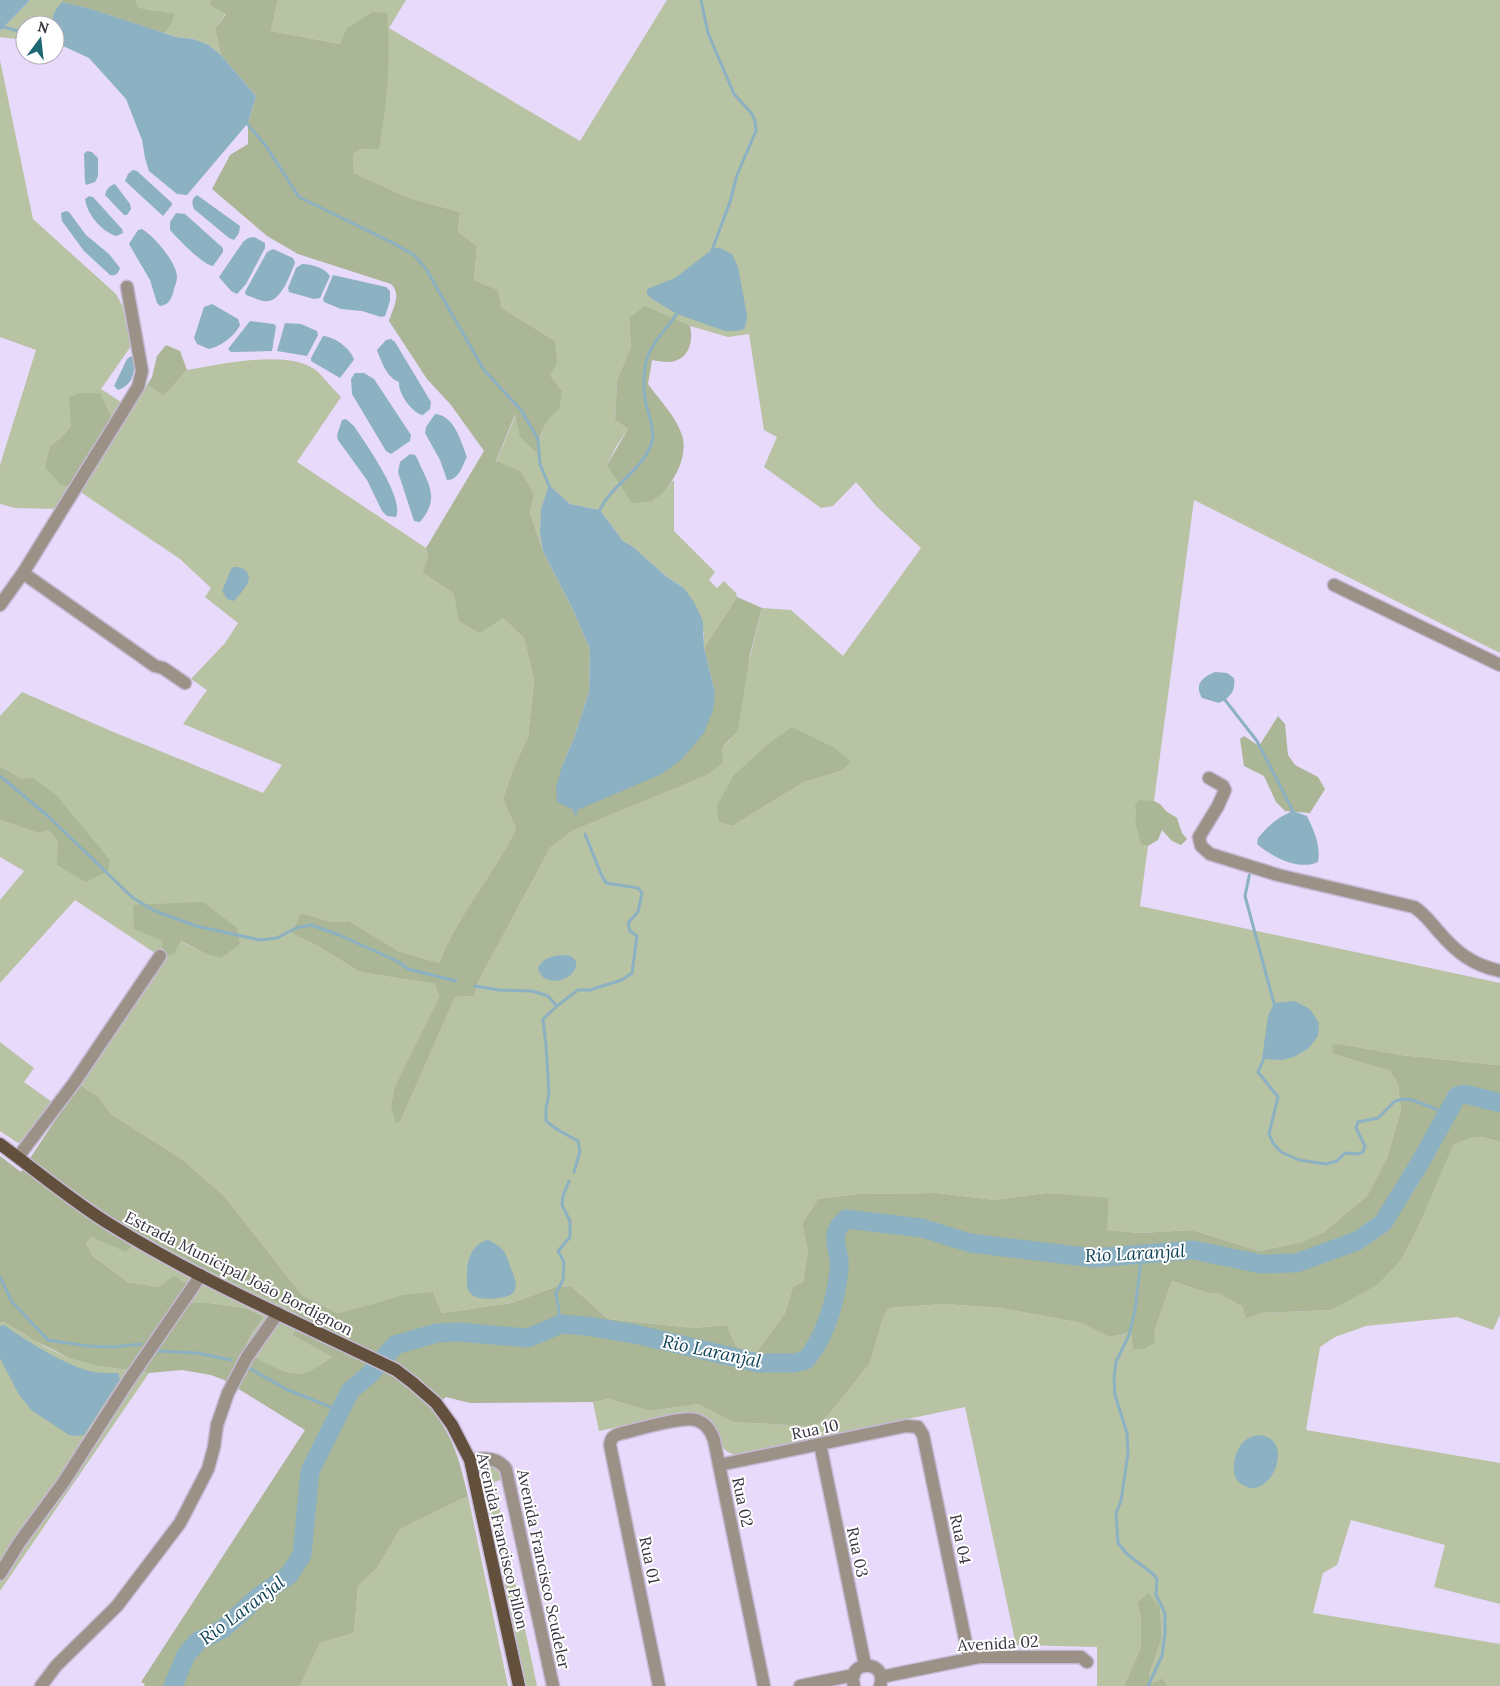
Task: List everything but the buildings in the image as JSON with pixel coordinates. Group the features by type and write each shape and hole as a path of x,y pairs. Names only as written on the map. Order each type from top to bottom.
{"main road":[{"name":"Estrada Municipal João Bordignon","path":"0,1144 93,1213 201,1275 396,1370"},
{"name":"Avenida Francisco Pillon","path":"396,1370 414,1382 436,1403 452,1425 470,1460 519,1686"}],"street":[{"path":"0,606 23,573 141,380 141,364 127,287"},
{"path":"23,573 155,666 163,668 185,683"},
{"path":"1334,585 1500,665"},
{"path":"1209,778 1225,790 1218,806 1199,837 1201,846 1210,854 1278,875 1414,908 1420,911 1467,959 1478,965 1500,972"},
{"path":"18,1157 74,1083 160,956"},
{"path":"0,1574 19,1543 63,1483 127,1383 201,1275"},
{"path":"41,1686 56,1666 117,1606 180,1522 208,1469 218,1425 228,1393 247,1357 278,1313"},
{"name":"Rua 02","path":"610,1440 619,1434 684,1419 697,1420 703,1423 711,1433 764,1686"},
{"name":"Rua 10","path":"719,1466 906,1426 918,1428"},
{"name":"Rua 04","path":"918,1428 922,1435 969,1658"},
{"name":"Rua 01","path":"610,1440 659,1686"},
{"name":"Rua 03","path":"820,1444 865,1665"},
{"name":"Avenida Francisco Scudeler","path":"470,1460 492,1459 502,1462 506,1469 553,1686"},
{"name":"Avenida 02","path":"881,1681 969,1658 990,1656 1081,1657 1087,1662"},
{"path":"800,1686 854,1680 858,1669 865,1665 875,1668 881,1681"}],"green space":[{"path":"30,0 211,0 211,5 226,13 215,29 221,55 207,44 193,39 176,37 88,8 62,2 56,15 15,15"},
{"path":"62,0 135,0 138,8 174,14 172,23 164,33 88,8 62,2"},
{"path":"211,0 278,0 271,31 340,44 347,28 373,12 387,13 388,81 379,149 361,149 353,154 354,173 409,198 460,212 458,232 477,246 474,280 498,290 502,308 555,341 557,363 550,375 562,391 559,410 546,423 541,434 537,453 520,437 515,415 496,461 521,471 534,494 530,513 543,551 573,610 590,649 589,692 574,738 561,769 715,693 704,648 737,597 762,608 750,655 738,730 722,748 723,763 705,776 572,831 550,848 478,982 474,996 455,997 401,1120 396,1124 391,1106 394,1088 439,997 435,984 360,972 318,946 291,933 301,913 332,922 349,921 398,951 439,963 456,928 516,829 503,799 513,769 528,737 534,680 524,638 503,618 480,633 459,621 454,594 422,572 428,557 426,548 484,451 451,405 427,379 389,321 396,301 394,288 391,284 298,254 267,236 212,189 230,155 248,144 248,123 256,96 221,55 215,29 226,14 210,5"},
{"path":"278,0 406,0 389,28 580,141 667,0 1500,0 1500,653 1194,500 1140,906 1500,983 1500,1064 1401,1055 1340,1044 1333,1054 1390,1071 1398,1084 1401,1110 1387,1158 1367,1196 1324,1232 1304,1242 1259,1251 1192,1230 1140,1233 1106,1230 1109,1199 1046,1193 995,1200 937,1193 857,1194 818,1199 802,1224 808,1251 803,1282 793,1287 785,1313 755,1354 736,1346 727,1325 693,1328 608,1319 571,1286 555,1287 512,1303 442,1313 433,1292 338,1313 302,1295 224,1196 183,1160 111,1114 99,1097 79,1084 164,959 75,900 0,983 0,900 24,871 0,857 0,820 38,833 49,831 58,841 85,882 22,779 0,766 0,716 22,692 111,731 263,793 282,765 183,724 207,690 191,679 225,643 238,623 205,597 211,588 180,559 79,491 130,408 147,385 164,396 187,370 254,360 290,360 305,364 317,371 341,397 297,462 426,548 428,557 422,572 454,594 503,618 524,638 534,680 528,737 513,769 503,799 516,829 456,928 439,963 398,951 349,921 332,922 301,913 291,933 318,946 360,972 435,984 439,997 394,1088 391,1106 401,1120 455,997 474,996 478,982 550,848 572,831 705,776 722,748 730,740 762,608 791,610 843,656 921,548 877,507 856,482 833,506 821,508 764,467 777,437 764,430 749,334 728,337 690,326 629,318 631,347 617,380 615,420 628,429 607,465 654,500 674,480 674,531 715,572 709,580 717,588 724,581 736,593 737,597 704,648 704,632 684,588 667,577 632,546 623,541 600,510 570,504 550,486 546,494 541,517 543,551 530,513 534,494 521,471 496,462 516,414 537,452 543,428 562,391 550,375 555,341 502,308 498,290 474,280 477,246 458,232 460,212 409,198 354,173 353,154 361,149 379,149 340,44 271,31","holes":["833,747 841,771 804,782 732,826 719,822","237,928 204,953 180,941 163,953 161,940"]},
{"path":"15,16 15,39 0,37 0,31"},
{"path":"0,60 33,219 116,294 123,307 131,346 101,389 124,404 58,509 15,508 0,504 0,465 36,350 0,337"},
{"path":"645,306 690,326 691,338 688,350 676,361 652,360 648,384 671,415 682,435 683,453 678,471 667,487 655,499 632,503 607,465 628,429 615,420 617,380 631,347 629,318"},
{"path":"166,345 180,351 187,370 164,396 147,385 152,377 157,356"},
{"path":"81,393 100,393 113,420 71,487 60,484 45,467 50,447 71,427 69,397"},
{"path":"1278,716 1285,724 1288,755 1295,765 1318,777 1325,789 1310,813 1285,811 1276,802 1264,776 1244,766 1240,739 1244,736 1259,746"},
{"path":"792,727 833,747 851,761 841,771 804,782 732,826 719,822 717,806 733,776 768,744"},
{"path":"0,766 22,779 33,778 57,796 110,860 108,871 86,882 57,865 58,841 49,831 38,833 0,820"},
{"path":"1139,800 1154,801 1160,804 1166,811 1177,818 1182,833 1187,839 1181,845 1172,841 1162,830 1158,840 1148,846 1141,844 1135,821 1137,817 1135,805"},
{"path":"203,902 237,928 240,944 221,958 204,953 181,941 174,954 167,956 163,953 161,940 134,929 133,905"},
{"path":"0,1042 34,1068 24,1082 52,1102 24,1140 18,1143 0,1131"},
{"path":"1340,1044 1401,1055 1500,1064 1500,1098 1466,1087 1447,1113 1460,1101 1471,1101 1500,1107 1500,1142 1476,1137 1453,1145 1416,1232 1401,1260 1377,1285 1331,1310 1262,1313 1246,1319 1242,1306 1217,1293 1211,1294 1172,1281 1154,1332 1155,1342 1145,1349 1133,1349 1131,1333 1109,1337 1081,1323 1001,1308 944,1304 889,1308 883,1318 870,1363 827,1417 818,1424 806,1426 733,1422 698,1404 650,1411 609,1399 593,1402 470,1403 446,1397 432,1409 451,1441 462,1471 468,1496 400,1529 377,1568 358,1586 354,1633 320,1643 300,1686 144,1686 145,1684 141,1682 305,1430 224,1380 211,1375 182,1370 149,1373 95,1365 70,1358 35,1341 4,1322 0,1323 0,1156 21,1172 79,1084 99,1097 111,1114 183,1160 224,1196 302,1295 338,1313 403,1295 433,1292 442,1313 512,1303 555,1287 571,1286 608,1319 693,1328 727,1325 736,1346 755,1354 785,1313 793,1287 803,1282 808,1251 802,1224 818,1199 857,1194 937,1193 995,1200 1046,1193 1109,1198 1107,1230 1140,1233 1192,1230 1259,1251 1303,1242 1324,1232 1367,1196 1387,1158 1401,1110 1398,1084 1390,1071 1333,1054 1332,1045","holes":["143,1235 205,1269 288,1308 303,1318 292,1335 332,1357 307,1372 292,1373 274,1367 244,1350 253,1331 264,1317 246,1308 209,1303 191,1303 181,1296 187,1284 174,1276 159,1287 128,1282 93,1256 86,1243 92,1237 126,1252"]},
{"path":"1471,1136 1500,1142 1500,1315 1493,1330 1457,1317 1366,1326 1335,1337 1320,1347 1306,1430 1500,1463 1500,1604 1434,1587 1445,1545 1351,1520 1337,1565 1323,1573 1313,1613 1500,1644 1500,1686 1168,1686 1163,1678 1152,1685 1149,1674 1162,1638 1160,1607 1137,1603 1141,1618 1141,1647 1124,1686 1097,1686 1097,1647 1016,1645 965,1407 736,1455 722,1447 707,1420 701,1415 691,1412 599,1431 593,1402 609,1399 650,1411 698,1404 733,1422 806,1426 818,1424 827,1417 870,1363 883,1318 889,1308 944,1304 1001,1308 1081,1323 1109,1337 1131,1333 1133,1349 1145,1349 1154,1332 1172,1281 1211,1294 1217,1293 1242,1306 1246,1319 1262,1313 1331,1310 1401,1260 1416,1232 1448,1152 1453,1145"},
{"path":"143,1234 205,1269 288,1308 303,1318 292,1335 332,1357 305,1373 289,1372 265,1364 244,1351 253,1331 264,1317 246,1308 209,1303 191,1303 181,1296 159,1287 128,1282 93,1256 86,1243 92,1237"},
{"path":"4,1322 63,1355 100,1365 149,1373 0,1591 0,1323"},
{"path":"491,1465 498,1468 501,1480 494,1482 537,1686 526,1686 482,1472"},
{"path":"468,1496 508,1686 300,1686 320,1643 354,1633 358,1586 377,1568 400,1529"},
{"path":"1148,1593 1160,1607 1162,1638 1149,1674 1152,1684 1163,1678 1168,1686 1124,1686 1141,1647 1141,1618 1137,1603"}],"water":[{"path":"0,0 30,0 15,15 0,31"},
{"path":"62,2 88,8 176,37 193,39 207,44 221,55 256,96 248,123 187,195 177,194 149,171 142,140 126,99 89,58 65,47 65,15 54,15"},
{"path":"87,151 92,152 98,158 98,176 95,182 86,185 84,154"},
{"path":"133,170 137,171 172,203 163,216 125,181 128,174"},
{"path":"115,184 130,204 131,209 127,215 124,215 105,195 108,188"},
{"path":"197,195 240,226 239,233 234,240 194,209 192,201"},
{"path":"89,196 93,197 122,229 123,233 116,236 100,226 86,205 85,199"},
{"path":"69,212 86,235 109,254 120,268 116,274 110,275 84,251 62,221 61,213"},
{"path":"176,213 185,214 223,248 223,252 213,266 197,257 170,230 170,222"},
{"path":"142,229 153,237 164,250 176,271 177,279 172,296 165,305 160,306 157,303 150,280 129,244 138,230"},
{"path":"254,237 265,243 265,248 246,284 237,294 231,291 219,277 243,242 248,238"},
{"path":"714,248 720,248 732,254 738,267 747,315 744,329 725,331 677,314 647,294 647,289 675,278"},
{"path":"273,249 293,258 295,263 282,291 269,301 246,295 245,292 267,252"},
{"path":"302,264 318,267 330,276 320,298 314,299 289,292 288,288 296,268"},
{"path":"333,275 386,287 390,291 390,301 385,316 381,317 362,311 341,309 324,302 323,299"},
{"path":"212,304 238,319 240,325 227,340 209,349 197,344 194,338 204,307"},
{"path":"250,321 274,324 276,326 272,351 231,352 228,349"},
{"path":"285,323 301,324 317,331 318,335 307,356 277,351"},
{"path":"323,336 332,338 342,344 354,359 340,378 311,361"},
{"path":"391,339 395,342 431,402 430,409 423,415 414,411 406,402 399,382 391,377 380,359 377,350 386,340"},
{"path":"131,356 134,358 132,377 127,385 118,390 114,386 127,359"},
{"path":"355,373 364,373 374,379 411,435 410,441 391,454 386,451 352,394 351,379"},
{"path":"435,414 442,415 452,424 467,457 460,472 454,478 447,480 440,460 425,433 426,427"},
{"path":"346,419 354,426 390,484 397,508 396,517 387,516 382,511 367,480 338,440 337,435 342,420"},
{"path":"410,454 415,455 417,458 430,490 430,505 420,522 414,521 398,472 400,462"},
{"path":"549,485 570,504 600,510 623,541 632,546 667,577 684,588 694,602 703,621 704,648 715,693 713,710 704,733 682,759 662,774 575,811 557,802 556,788 589,692 590,649 573,610 543,551 540,533 541,509"},
{"path":"234,567 244,569 249,578 246,586 234,601 227,599 222,591 231,569"},
{"path":"1215,672 1227,673 1234,678 1234,687 1231,694 1219,703 1202,698 1199,689 1203,679"},
{"path":"1293,811 1307,816 1318,844 1318,862 1303,865 1294,864 1270,854 1257,844 1258,838 1270,826"},
{"path":"571,956 576,961 572,974 566,978 553,981 541,975 538,968 542,962 551,957"},
{"path":"1295,1001 1310,1009 1319,1023 1318,1036 1309,1048 1296,1056 1283,1060 1262,1059 1268,1016 1274,1003"},
{"path":"1466,1087 1500,1098 1500,1107 1471,1101 1460,1101 1447,1113 1447,1103 1452,1092"},
{"path":"488,1240 500,1247 508,1259 516,1284 516,1288 511,1295 483,1299 474,1296 468,1290 467,1274 470,1256 477,1246"},
{"path":"4,1325 36,1346 71,1365 94,1372 118,1373 120,1379 84,1435 69,1435 31,1410 18,1393 0,1358 0,1326"},
{"path":"1258,1435 1270,1439 1277,1447 1278,1457 1275,1469 1269,1479 1261,1486 1251,1488 1236,1479 1234,1460 1243,1443 1249,1438"}],"waterway":[{"path":"701,0 708,33 734,94 752,114 756,131 737,175 730,202 712,250"},
{"path":"0,26 15,30"},
{"path":"245,121 266,146 299,197 395,244 414,255 426,269 484,370 521,410 538,439 540,464 550,488"},
{"path":"599,512 610,495 640,463 651,445 652,429 644,388 646,362 648,354 656,341 679,310"},
{"path":"1225,700 1257,741 1293,811 1290,814"},
{"path":"0,776 49,817 133,898 155,911 196,926 260,940 277,938 296,928 311,925 339,935 397,961 408,969 456,981"},
{"path":"576,814 577,808"},
{"path":"574,1172 580,1151 578,1141 546,1121 549,1094 543,1019 578,990 590,990 622,980 632,973 637,936 630,931 628,923 638,912 642,893 638,888 606,883 585,834"},
{"path":"1250,872 1245,896 1275,1007"},
{"path":"475,986 499,990 532,991 548,996 557,1006"},
{"path":"1265,1056 1258,1072 1278,1097 1269,1134 1273,1143 1281,1152 1299,1160 1326,1164 1337,1161 1345,1153 1358,1154 1363,1152 1365,1146 1356,1128 1358,1122 1378,1118 1395,1101 1403,1099 1412,1100 1447,1113"},
{"name":"Rio Laranjal","path":"173,1686 186,1655 198,1641 223,1629 258,1597 289,1575 302,1555 310,1471 350,1391 369,1375 395,1345 437,1333 458,1332 528,1338 561,1324 635,1334 758,1363 794,1363 806,1360 819,1340 833,1305 839,1265 836,1234 846,1219 922,1228 970,1243 1094,1258 1193,1250 1261,1264 1296,1263 1357,1241 1383,1223 1421,1161 1457,1096 1465,1094 1500,1103"},
{"path":"561,1324 556,1293 563,1280 564,1262 558,1251 570,1237 570,1221 562,1205 563,1196 569,1181"},
{"path":"1142,1253 1135,1310 1129,1335 1116,1362 1114,1377 1115,1395 1127,1433 1128,1453 1121,1501 1116,1513 1118,1543 1127,1554 1157,1579 1156,1595 1165,1613 1162,1656 1148,1686"},
{"path":"0,1277 12,1302 48,1340 87,1346 113,1347 141,1344"},
{"path":"157,1351 197,1353 231,1360"},
{"path":"247,1367 286,1389 340,1411"}]}
